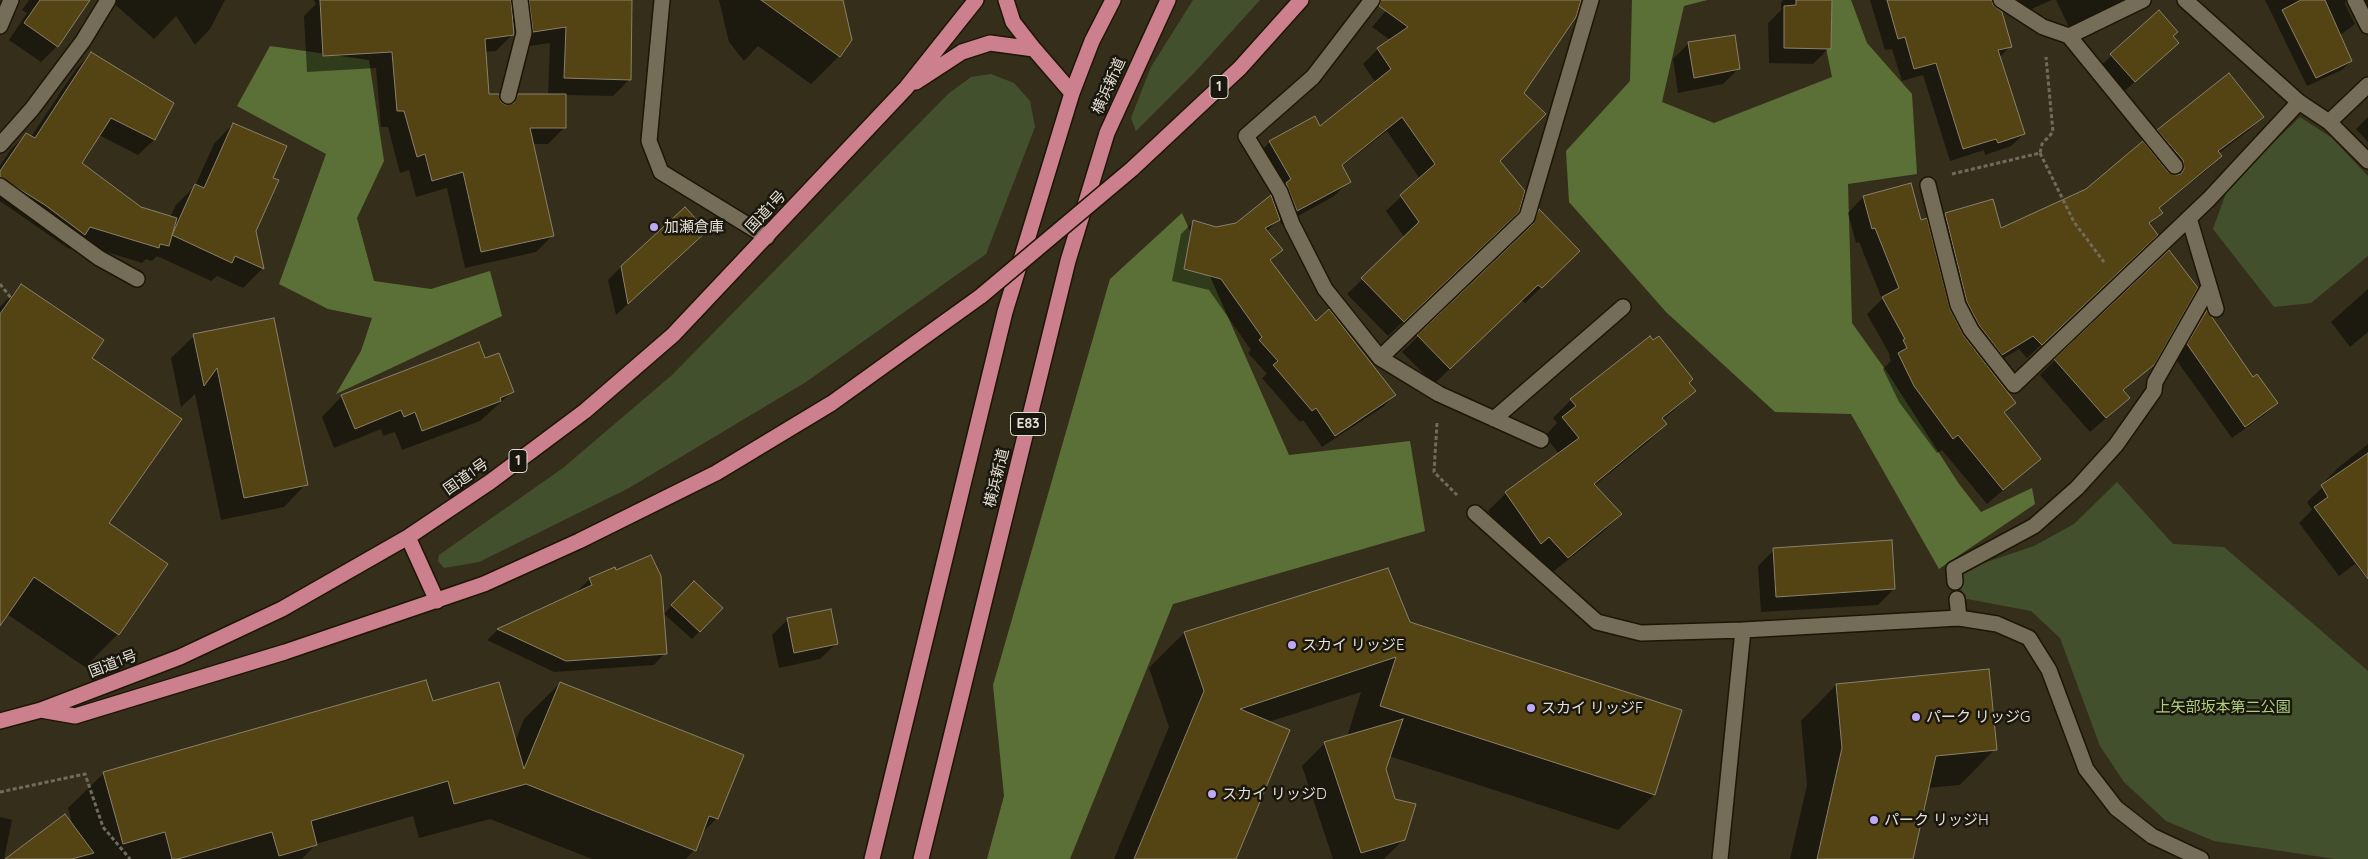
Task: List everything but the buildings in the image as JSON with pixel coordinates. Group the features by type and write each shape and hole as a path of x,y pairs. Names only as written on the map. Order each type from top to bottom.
{"highway":[{"name":"1","path":"906,88 976,0"},
{"path":"1006,0 1012,22 1072,93"},
{"name":"横浜新道","path":"872,859 1005,312 1072,93 1092,41 1113,0"},
{"name":"横浜新道","path":"921,859 1068,261 1107,133 1168,0"},
{"name":"1","path":"41,710 76,716 437,601 484,584 579,541 716,473 832,403 981,296 1132,168 1240,68 1301,0"},
{"path":"906,88 962,52 990,43 1034,49"},
{"name":"国道1号","path":"0,721 41,710 189,653 282,609 408,538 490,482 585,410 673,335 906,88"},
{"path":"408,538 437,601"}],"street":[{"path":"0,26 11,0"},
{"path":"0,145 32,109 77,48 108,0"},
{"path":"508,96 524,33 520,0"},
{"path":"662,0 649,141 661,172 767,237"},
{"path":"1372,0 1313,77 1246,136 1280,192 1292,224 1325,289 1380,358 1439,394 1541,440"},
{"path":"1380,358 1527,217 1591,0"},
{"path":"2001,0 2044,27 2069,36 2175,166"},
{"path":"2069,36 2143,0"},
{"path":"2186,0 2299,102 2329,122 2368,161"},
{"path":"2355,0 2368,26"},
{"path":"2329,122 2368,84"},
{"path":"1928,185 1958,305 1971,330 2014,385 2189,218 2299,102"},
{"path":"0,186 99,258 137,279"},
{"path":"2189,218 2216,309"},
{"path":"1955,582 1954,569 2034,526 2077,488 2116,445 2154,391 2155,382 2209,287"},
{"path":"1494,419 1623,307"},
{"path":"1475,513 1597,622 1642,633 1743,630 1959,618 1997,624 2029,638 2049,670 2086,769 2116,808 2152,836 2201,859"},
{"path":"1957,599 1959,618"},
{"path":"1720,859 1743,630"}],"path":[{"path":"2044,27 2053,132 2042,144 2040,153 2074,222 2120,284"},
{"path":"1928,185 1927,180 2040,153"},
{"path":"0,284 11,298"},
{"path":"1439,394 1434,472 1475,513"},
{"path":"0,792 85,774 103,827 130,859"}],"green space":[{"path":"1193,0 1260,0 1195,72 1136,131 1131,118 1151,67"},
{"path":"1632,0 1707,0 1684,6 1662,102 1714,123 1832,77 1816,0 1851,0 1867,43 1912,94 1917,174 1848,184 1852,323 1887,372 1959,484 1981,512 2032,488 2035,504 1939,569 1851,414 1775,412 1666,312 1569,202 1566,151 1630,81"},
{"path":"270,46 369,60 384,161 357,218 374,281 431,289 490,271 502,316 336,394 361,351 372,318 328,309 279,284 326,154 237,106"},
{"path":"991,74 1014,83 1030,101 1035,127 986,254 806,382 629,488 479,562 444,568 438,561 439,555 563,468 672,375 948,94 971,77"},
{"path":"2300,117 2332,138 2368,176 2368,256 2311,303 2274,307 2213,229 2229,185"},
{"path":"1182,213 1289,455 1410,441 1425,531 1173,604 1070,859 987,859 1004,796 993,685 1110,279"},
{"name":"上矢部坂本第二公園","path":"2117,482 2173,544 2224,547 2368,671 2368,859 2335,859 2214,841 2166,821 2124,782 2100,746 2060,638 2031,611 1962,598 1960,571 2034,546 2074,524"}],"place":[{"name":"加瀬倉庫","path":"654,227"},
{"name":"スカイ リッジE","path":"1292,645"},
{"name":"スカイ リッジF","path":"1531,708"},
{"name":"パーク リッジG","path":"1916,717"},
{"name":"スカイ リッジD","path":"1212,794"},
{"name":"パーク リッジH","path":"1874,820"}]}
